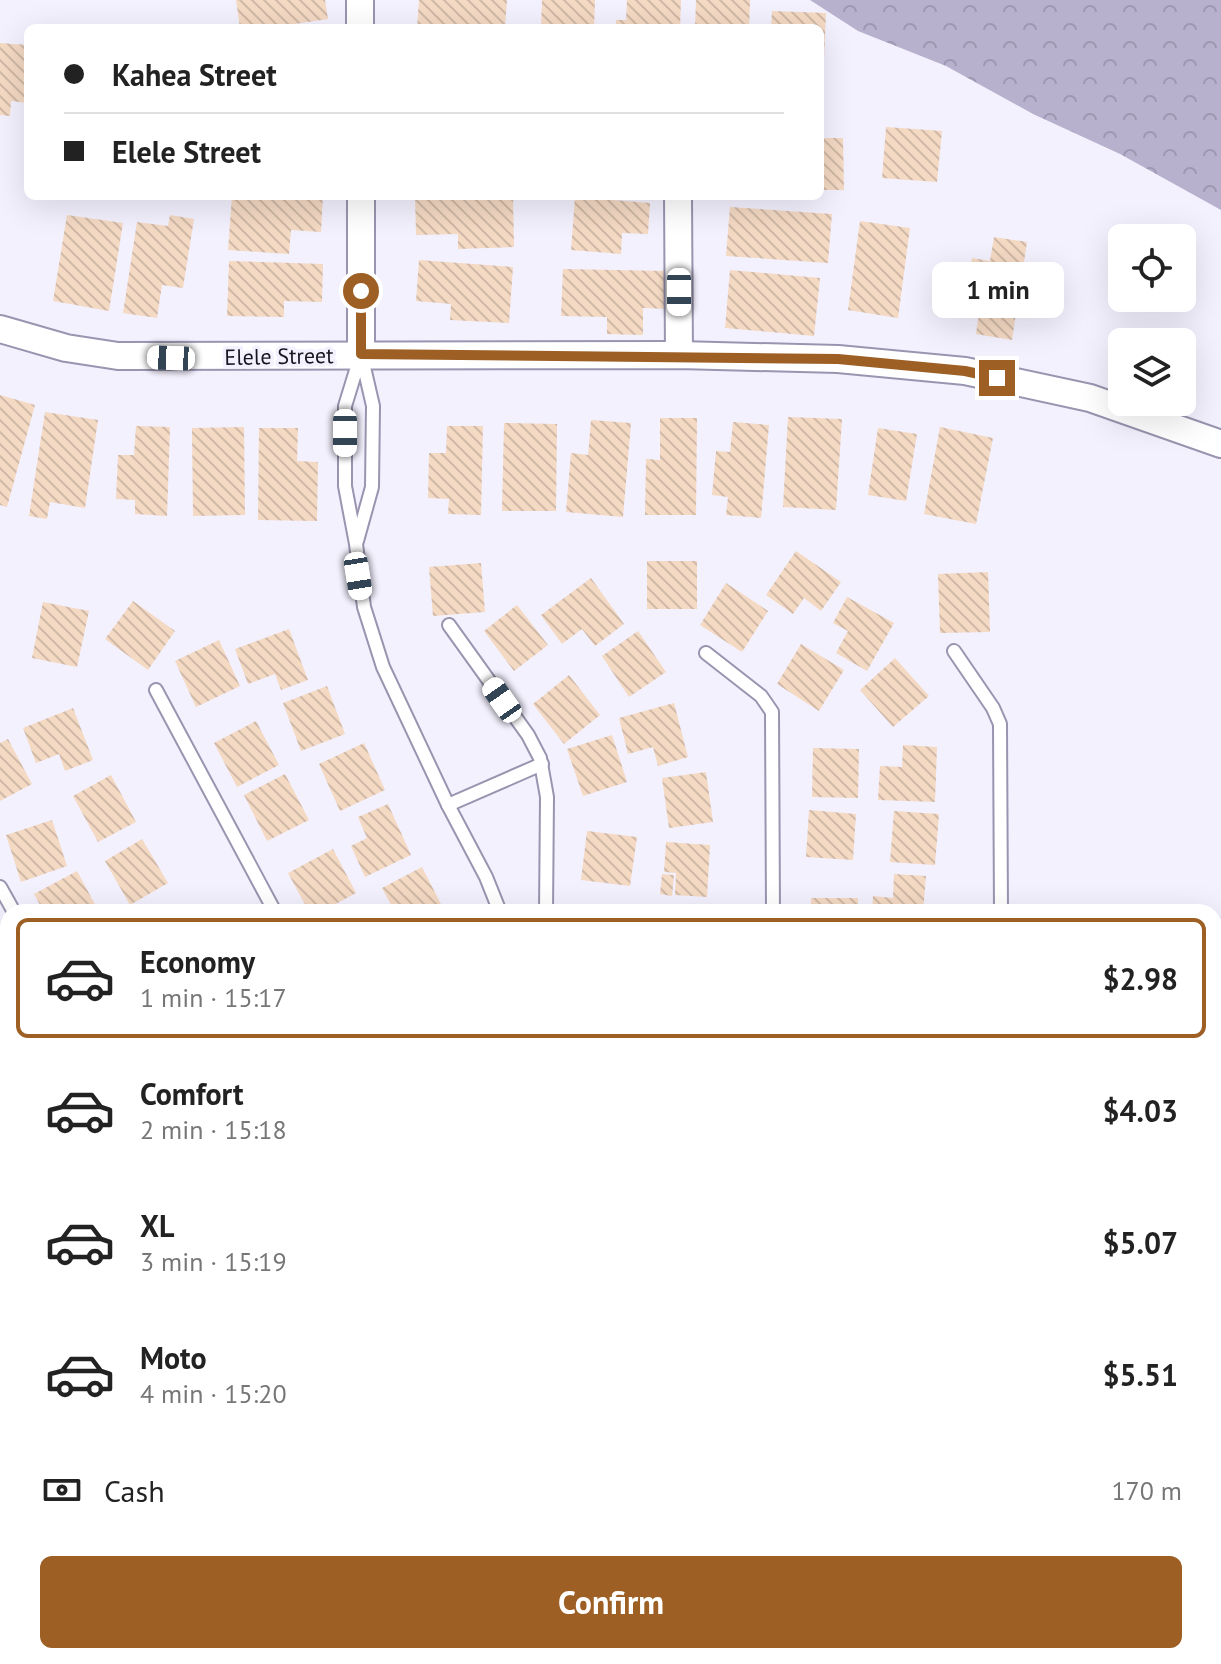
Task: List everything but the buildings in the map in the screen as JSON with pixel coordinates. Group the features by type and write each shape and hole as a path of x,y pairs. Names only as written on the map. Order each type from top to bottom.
{"street":[{"path":"360,0 360,24"},
{"path":"361,200 361,354"},
{"path":"678,200 679,355"},
{"name":"Elele Street","path":"0,329 66,348 118,356 171,358 361,354 838,359 965,371 1090,398 1221,444"}],"lane":[{"path":"361,354 345,406 345,486 356,544 358,576 372,638 497,904"},
{"path":"356,544 372,487 373,406 361,354"},
{"path":"449,625 528,735 542,764 547,797 546,904"},
{"path":"954,651 993,708 1000,724 1001,904"},
{"path":"706,653 761,696 772,712 773,904"},
{"path":"156,690 271,904"},
{"path":"448,805 542,764"}],"green space":[{"path":"810,0 1221,0 1221,210 1120,154 1033,114 946,66 858,31"}],"route":[{"path":"361,291 361,354 838,359 965,371 997,378"}]}
